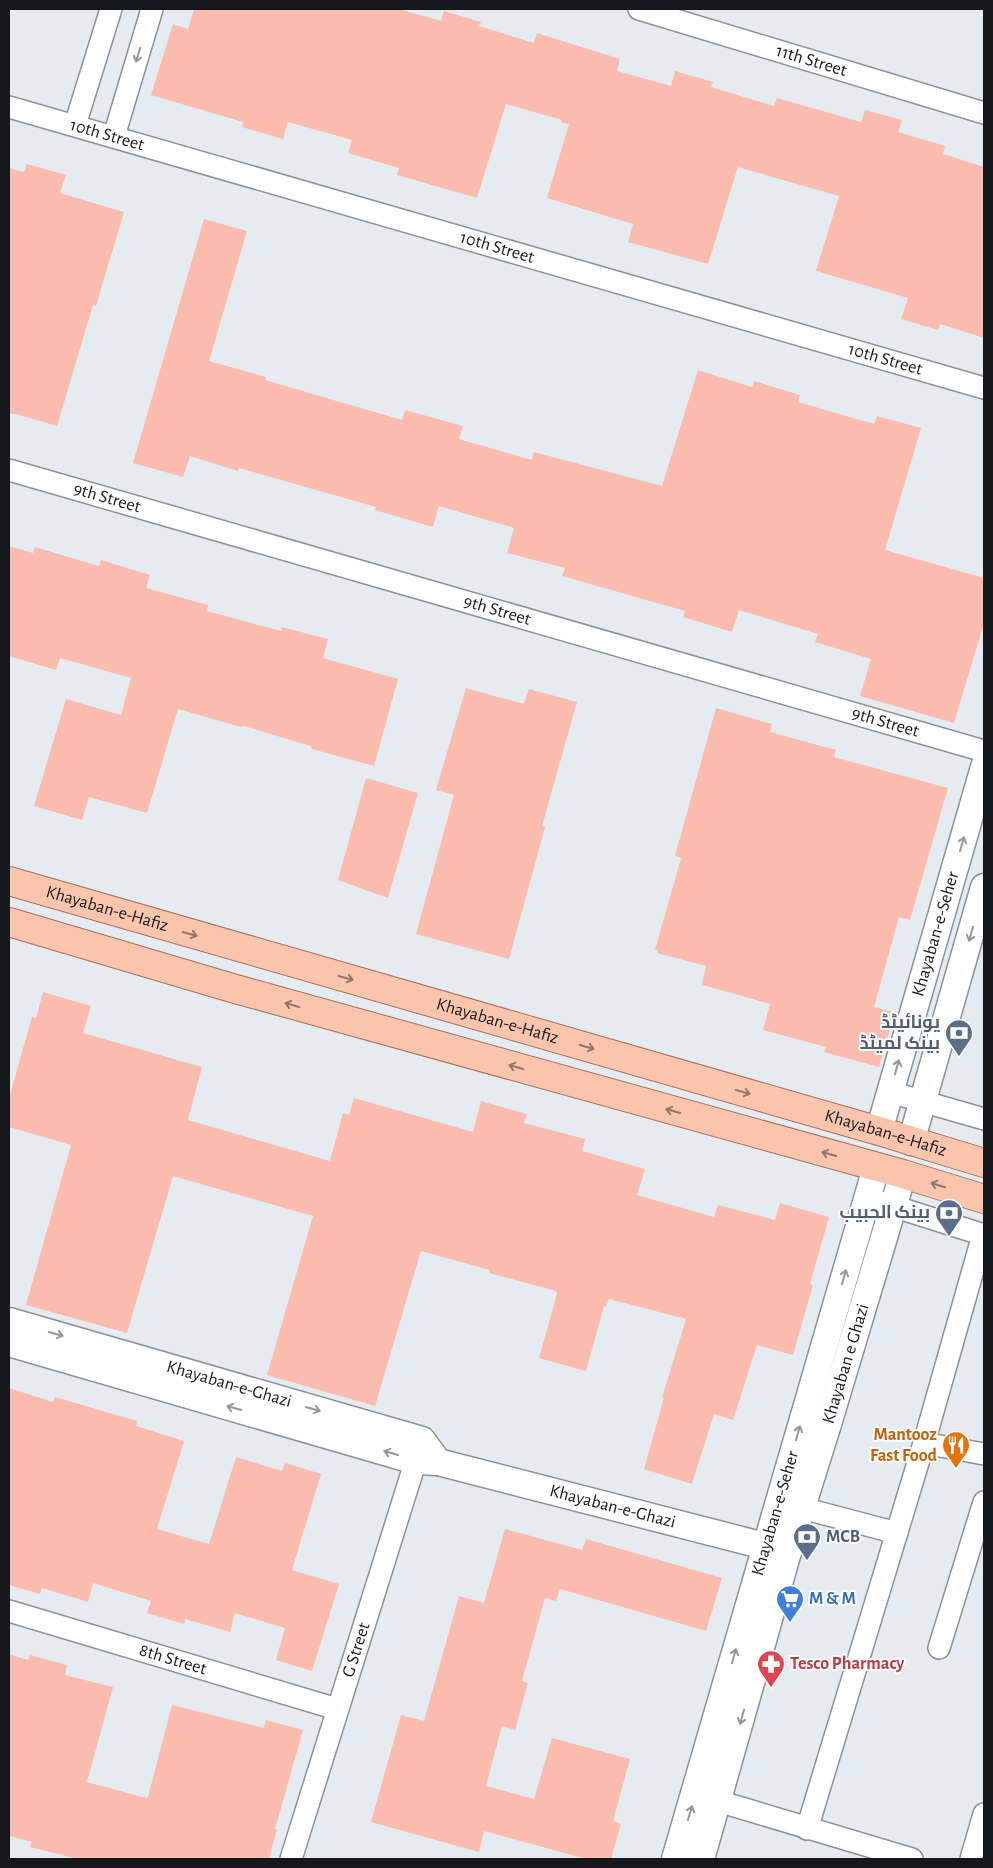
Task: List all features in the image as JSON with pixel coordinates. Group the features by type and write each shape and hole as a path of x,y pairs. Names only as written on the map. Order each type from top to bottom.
{"main road":[{"name":"Khayaban-e-Hafiz","path":"9,881 878,1130 911,1142 984,1163"},
{"name":"Khayaban-e-Hafiz","path":"9,922 232,988 903,1174 984,1199"},
{"path":"232,988 244,949"}],"street":[{"path":"75,125 111,9"},
{"path":"114,136 152,9"},
{"name":"11th Street","path":"639,9 984,113"},
{"name":"10th Street","path":"9,107 984,388"},
{"name":"9th Street","path":"9,470 984,751"},
{"name":"Khayaban-e-Seher","path":"878,1130 983,776"},
{"name":"Khayaban-e-Seher","path":"911,1142 984,887"},
{"path":"890,1092 984,1119"},
{"name":"Khayaban-e-Seher","path":"701,1859 718,1801 776,1550 876,1168"},
{"name":"Khayaban e Ghazi","path":"776,1550 802,1508 903,1174"},
{"path":"807,1829 924,1443 983,1235 868,1198"},
{"name":"Khayaban-e-Ghazi","path":"9,1321 425,1454"},
{"name":"Khayaban-e-Ghazi","path":"9,1343 776,1550"},
{"path":"924,1443 984,1454"},
{"name":"G Street","path":"291,1859 337,1708 425,1454"},
{"path":"939,1648 984,1502"},
{"path":"802,1508 897,1534"},
{"name":"Khayaban-e-Seher","path":"675,1859 776,1550"},
{"name":"8th Street","path":"9,1611 337,1708"},
{"path":"718,1801 912,1859"},
{"path":"971,1859 984,1814"}],"building":[{"path":"194,9 399,9 441,21 444,11 481,22 479,26 534,43 537,33 620,59 617,71 671,86 675,71 713,82 711,87 774,106 777,98 861,122 865,110 902,120 898,132 945,146 943,154 984,167 984,338 940,324 938,330 901,319 908,298 816,271 839,196 738,167 708,264 628,242 633,224 547,198 569,124 561,122 562,120 506,104 477,198 397,175 399,168 348,153 352,140 288,122 283,139 242,127 243,122 151,95 173,24 188,29"},
{"path":"27,164 66,175 60,193 124,212 96,306 93,305 57,426 16,414 9,414 9,168 24,172"},
{"path":"204,219 247,231 209,361 266,377 265,380 402,420 405,410 463,426 459,439 532,460 534,452 662,486 698,370 752,387 754,381 800,395 798,402 874,424 877,416 921,428 885,550 984,578 984,623 954,723 860,696 871,659 815,642 818,634 739,610 732,632 683,617 685,611 562,576 565,568 507,553 514,528 439,506 433,527 375,510 376,507 239,468 238,471 190,456 183,477 133,463"},
{"path":"9,546 33,553 35,547 99,566 101,560 150,575 146,588 208,605 207,611 281,631 282,627 328,639 323,658 398,679 374,766 312,749 311,746 244,726 241,727 178,709 147,813 89,797 82,820 34,806 66,699 121,715 131,678 60,658 56,670 9,656"},
{"path":"466,688 524,704 529,689 577,702 542,826 545,827 509,959 416,934 454,795 436,790"},
{"path":"716,708 772,724 770,732 836,750 834,757 948,788 910,920 899,917 874,1007 893,1012 892,1015 894,1015 879,1067 824,1052 826,1047 763,1030 770,1004 703,985 706,966 657,953 658,950 655,950 681,858 675,856"},
{"path":"366,778 418,793 388,898 338,880"},
{"path":"43,992 91,1006 83,1033 202,1067 188,1120 330,1161 343,1113 349,1115 354,1098 473,1132 481,1101 527,1114 524,1123 585,1139 582,1151 645,1169 637,1195 714,1217 718,1205 775,1220 780,1203 829,1217 810,1284 813,1285 793,1355 757,1345 733,1420 714,1414 692,1484 644,1469 664,1398 662,1398 686,1319 609,1299 606,1307 604,1306 586,1371 539,1358 557,1294 556,1291 489,1273 490,1270 421,1251 375,1406 267,1375 313,1216 173,1176 127,1333 26,1305 71,1145 9,1127 9,1098 32,1017 36,1018"},
{"path":"9,1388 53,1402 55,1397 137,1421 136,1426 184,1441 157,1529 209,1544 236,1457 282,1471 285,1463 321,1474 292,1570 339,1584 312,1671 276,1660 285,1628 235,1613 230,1632 185,1619 184,1624 147,1613 151,1601 93,1583 88,1602 42,1588 40,1594 9,1585"},
{"path":"505,1529 582,1550 586,1539 722,1578 706,1631 560,1589 556,1601 545,1598 522,1681 528,1683 515,1730 502,1726 486,1786 534,1799 552,1738 630,1759 613,1821 621,1824 611,1859 586,1859 484,1831 479,1852 371,1822 401,1715 424,1721 459,1596 484,1603"},
{"path":"9,1654 28,1660 30,1655 67,1665 65,1675 113,1687 87,1782 146,1798 148,1797 172,1705 264,1728 266,1720 303,1730 275,1829 277,1829 269,1859 77,1859 30,1847 32,1842 9,1836"}],"place":[{"name":"یونائیٹڈ بینک لمیٹڈ","path":"959,1057"},
{"name":"بينک الحبيب","path":"949,1237"},
{"name":"Mantooz Fast Food","path":"956,1469"},
{"name":"MCB","path":"807,1561"},
{"name":"M & M","path":"790,1623"},
{"name":"Tesco Pharmacy","path":"771,1688"}]}
